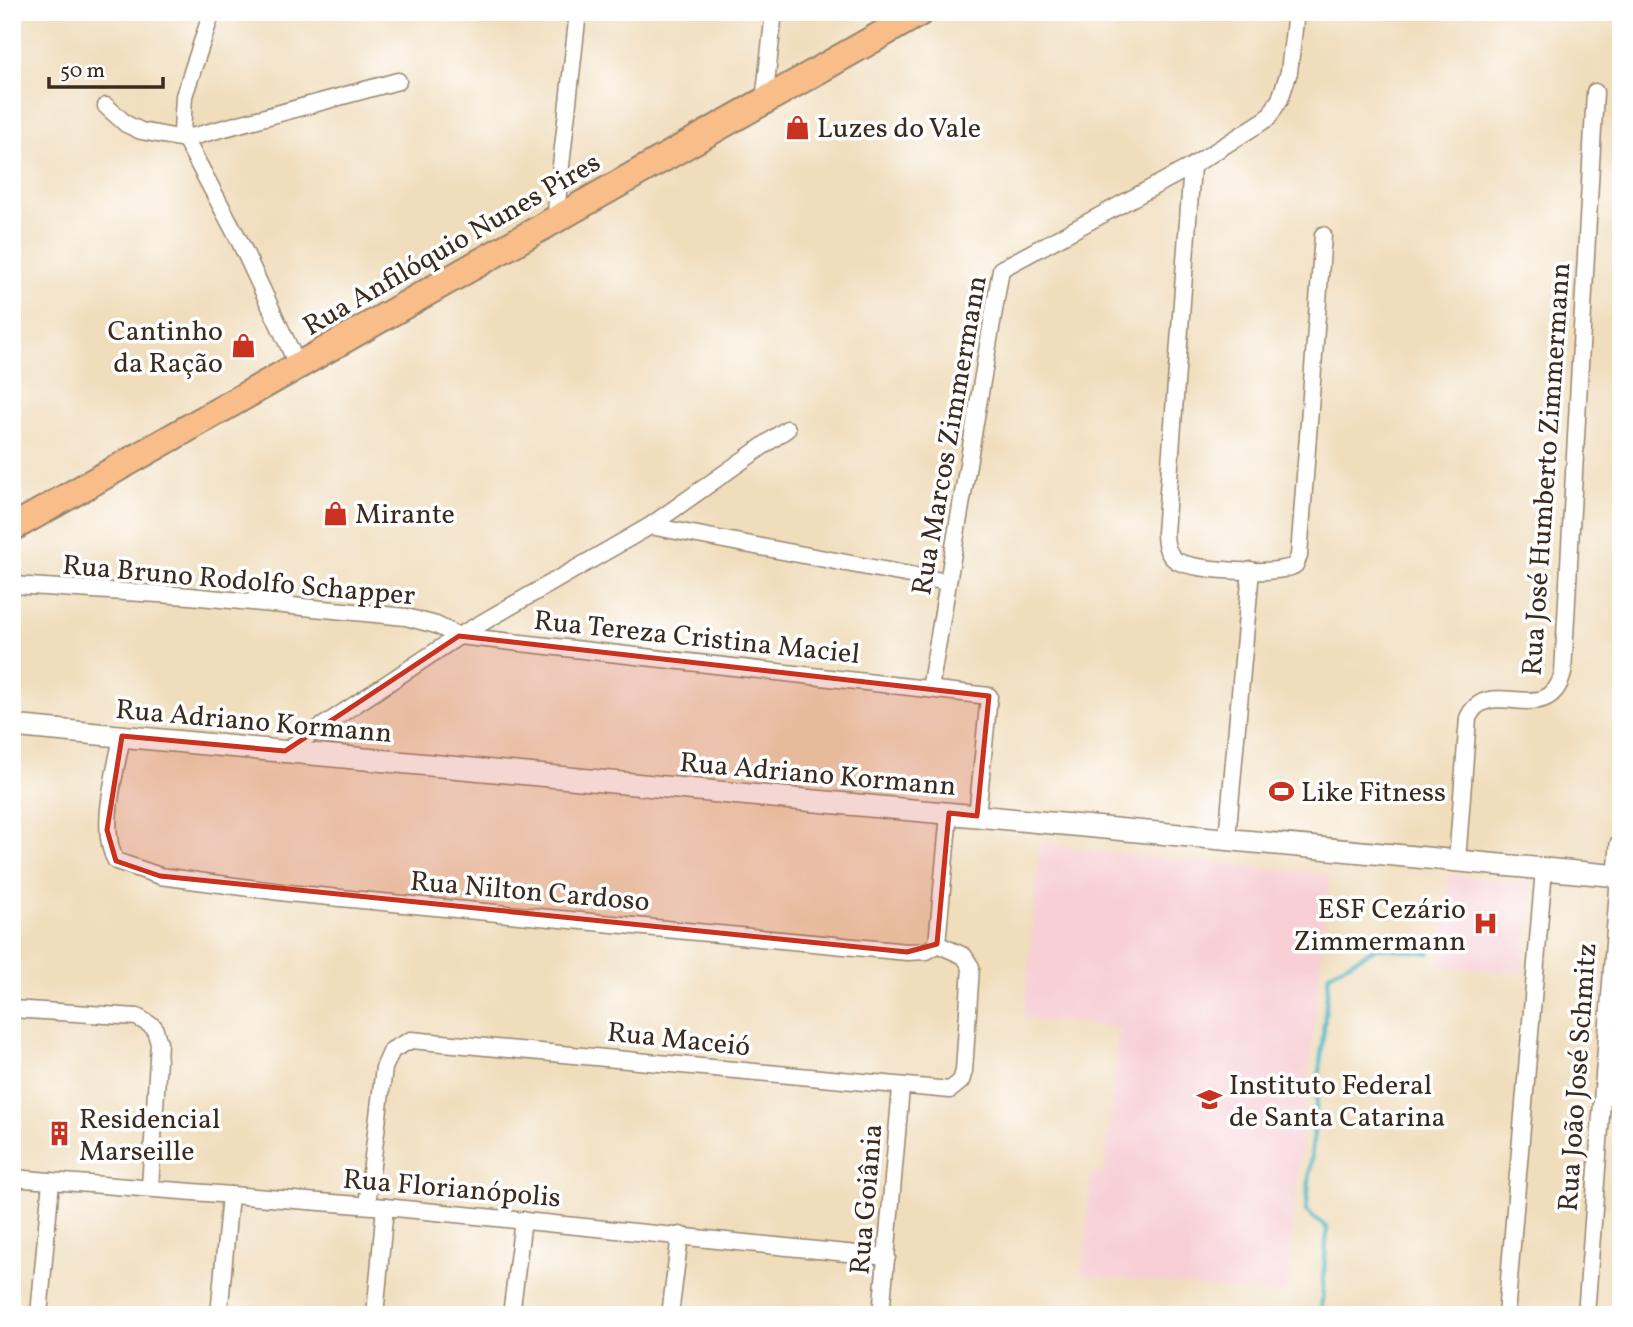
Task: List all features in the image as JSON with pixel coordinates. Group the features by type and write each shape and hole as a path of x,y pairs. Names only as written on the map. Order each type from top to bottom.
{"main road":[{"name":"Rua Anfilóquio Nunes Pires","path":"12,528 921,12"}],"street":[{"path":"210,12 184,96 181,123 184,139 239,240 298,366"},
{"path":"555,220 578,12"},
{"path":"764,102 774,12"},
{"name":"Rua Marcos Zimmermann","path":"930,688 1001,269 1192,166 1268,118 1280,99 1289,72 1296,12"},
{"path":"106,106 126,124 141,131 184,139 398,81"},
{"name":"Rua José Humberto Zimmermann","path":"1457,861 1468,718 1472,709 1479,702 1490,699 1536,701 1549,697 1559,688 1563,673 1595,92"},
{"path":"1192,166 1165,543 1169,554 1178,562 1251,570 1287,570 1295,565 1299,556 1323,235"},
{"name":"Rua Tereza Cristina Maciel","path":"285,751 459,636 650,526 787,429"},
{"path":"650,526 947,582"},
{"path":"1227,839 1251,570"},
{"name":"Rua Bruno Rodolfo Schapper","path":"12,585 191,596 405,617 436,625 459,636"},
{"name":"Rua Tereza Cristina Maciel","path":"459,636 989,696 977,816"},
{"name":"Rua Adriano Kormann","path":"12,726 1619,876"},
{"name":"Rua Nilton Cardoso","path":"122,736 107,830 108,848 116,860 160,876 288,893 907,952 927,951 937,944"},
{"path":"937,944 949,813"},
{"name":"Rua João José Schmitz","path":"1586,1315 1621,844"},
{"path":"1506,1315 1544,869"},
{"name":"Rua Maceió","path":"367,1206 384,1068 393,1050 411,1040 945,1091 957,1085 963,1076 971,967 964,956 937,944"},
{"path":"12,1009 137,1017 154,1027 159,1043 150,1188"},
{"name":"Rua Goiânia","path":"881,1315 901,1088"},
{"name":"Rua Florianópolis","path":"12,1178 385,1207 887,1256"},
{"path":"39,1315 51,1181"},
{"path":"219,1315 230,1195"},
{"path":"375,1315 385,1207"},
{"path":"511,1315 523,1220"},
{"path":"670,1315 680,1235"}],"highlighted area":[{"path":"459,636 989,696 977,816 949,813 937,944 907,952 160,876 116,861 107,830 122,736 285,751"}],"shaded area":[{"name":"Instituto Federal de Santa Catarina","path":"1041,843 1073,846 1075,850 1330,874 1286,1295 1081,1275 1092,1173 1104,1174 1119,1028 1023,1018"},
{"name":"ESF Cezário Zimmermann","path":"1449,875 1532,883 1523,974 1440,966"}],"waterway":[{"path":"1321,1315 1327,1228 1306,1211 1329,974 1378,947 1430,953"}],"place":[{"name":"Luzes do Vale","path":"797,127"},
{"name":"Cantinho da Ração","path":"243,346"},
{"name":"Mirante","path":"335,513"},
{"name":"Like Fitness","path":"1281,791"},
{"name":"ESF Cezário Zimmermann","path":"1486,924"},
{"name":"Instituto Federal de Santa Catarina","path":"1209,1100"},
{"name":"Residencial Marseille","path":"59,1134"}]}
